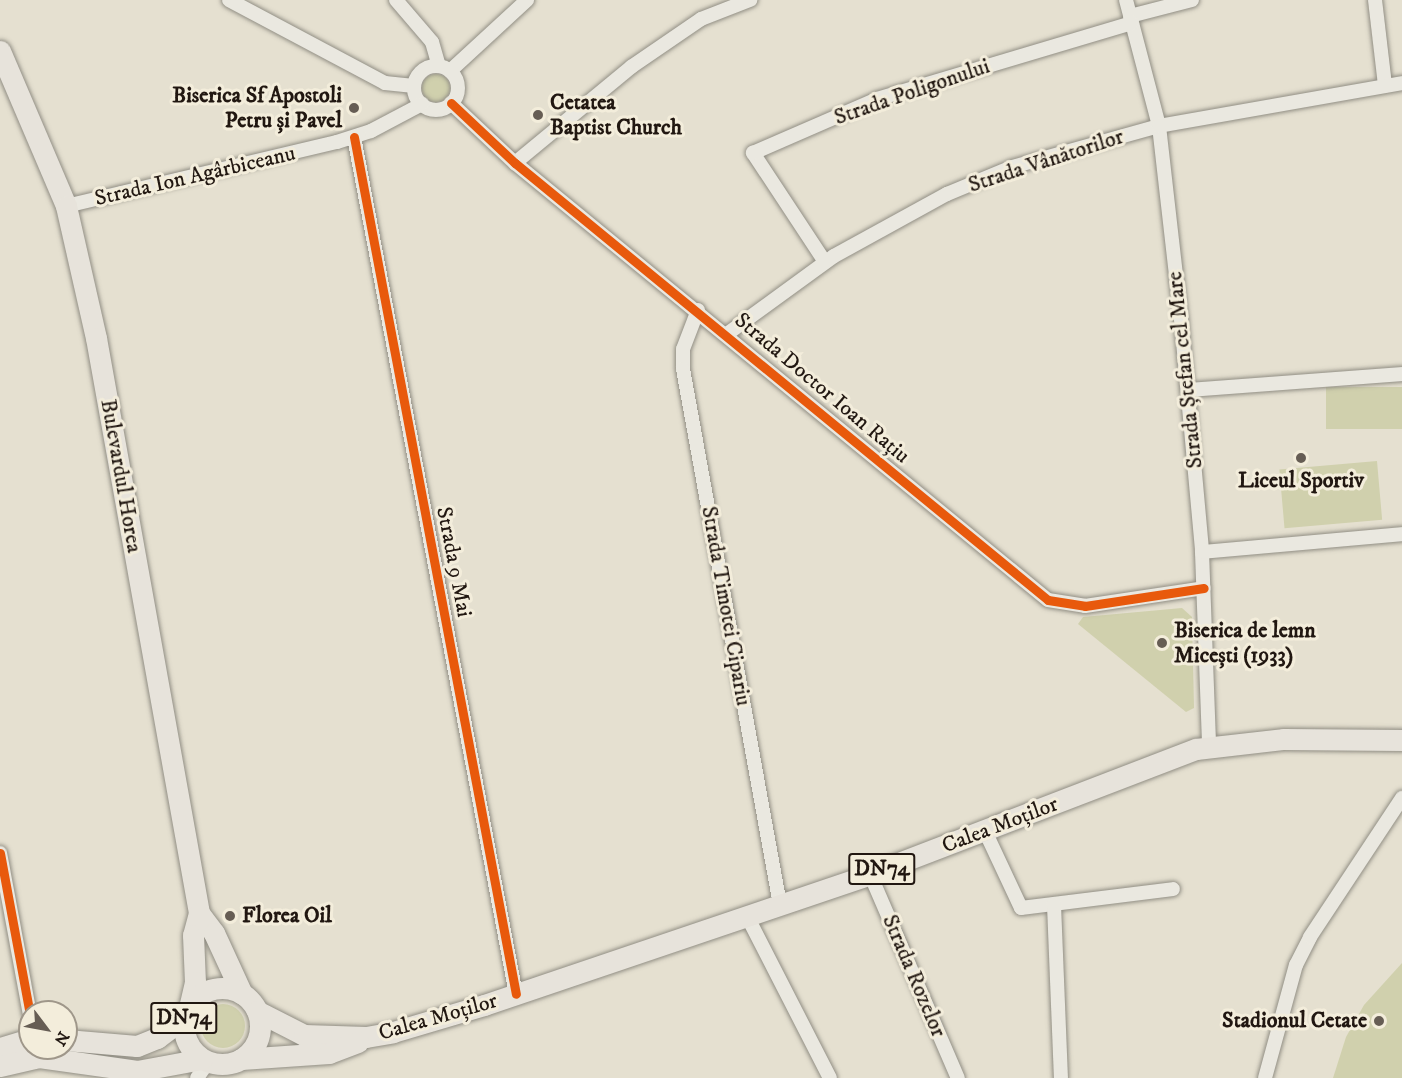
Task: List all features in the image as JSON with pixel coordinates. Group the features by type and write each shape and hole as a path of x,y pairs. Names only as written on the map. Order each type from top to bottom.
{"main road":[{"name":"Bulevardul Horea","path":"0,51 66,206 96,338 199,913"},
{"name":"Calea Moților","path":"78,1058 137,1071 225,1064 241,1059 329,1053 366,1037 453,1016 870,874 1209,746 1284,739 1402,740"},
{"name":"Calea Moților","path":"199,913 214,933 242,994 257,1011 304,1035 366,1037"},
{"path":"187,1012 195,982 193,935 199,913"},
{"name":"DN74","path":"78,1041 137,1046 157,1038 187,1012 202,994 218,988 242,994"},
{"name":"DN74","path":"241,1059 255,1046 259,1035 257,1011"},
{"name":"DN74","path":"187,1012 186,1041 202,1066"},
{"name":"Calea Moților","path":"0,1048 18,1048"},
{"name":"Calea Moților","path":"0,1066 18,1057"}],"street":[{"path":"229,0 385,83 414,86"},
{"path":"396,0 432,42 444,68 457,83 452,103 434,109 422,104 414,86 420,73 444,68 528,0"},
{"path":"515,163 631,67 692,25 750,0"},
{"name":"Strada Ștefan cel Mare","path":"1126,0 1159,126 1189,390 1202,552 1209,746"},
{"name":"Strada Poligonului","path":"825,262 753,153 877,99 1192,0"},
{"path":"1375,0 1385,85"},
{"name":"Strada Vânătorilor","path":"727,334 825,262 978,180 1159,126 1402,83"},
{"name":"Strada Doctor Ioan Rațiu","path":"452,103 515,163 698,310 1047,600 1085,606 1204,588"},
{"name":"Strada Ion Agârbiceanu","path":"66,206 354,137 422,104"},
{"name":"Strada 9 Mai","path":"354,137 516,994"},
{"name":"Strada Timotei Cipariu","path":"698,310 682,349 683,369 780,905"},
{"path":"1189,390 1402,374"},
{"path":"1202,552 1402,534"},
{"path":"1265,1078 1296,965 1310,937 1402,798"},
{"path":"985,831 1019,907 1173,889"},
{"path":"0,853 7,929 26,1000"},
{"name":"Strada Rozelor","path":"870,874 958,1078"},
{"path":"1054,904 1061,1078"},
{"path":"747,916 830,1078"}],"green space":[{"path":"436,74 446,78 450,88 446,98 436,102 426,98 422,88 426,78"},
{"path":"1326,387 1402,387 1402,429 1326,429"},
{"path":"1377,461 1382,520 1285,528 1279,470"},
{"path":"1182,608 1192,617 1194,708 1186,712 1078,624 1083,617"},
{"name":"Stadionul Cetate","path":"1402,963 1402,1078 1333,1078 1346,1037 1364,1005"},
{"path":"223,1004 239,1010 245,1026 239,1042 223,1048 207,1042 201,1026 207,1010"}],"cycle path":[{"path":"451,103 515,163 1048,600 1085,606 1204,588"},
{"path":"354,137 516,994"},
{"path":"0,853 27,1000"}],"place":[{"name":"Biserica Sf Apostoli Petru și Pavel","path":"354,108"},
{"name":"Cetatea Baptist Church","path":"538,115"},
{"name":"Liceul Sportiv","path":"1301,458"},
{"name":"Biserica de lemn Micești (1933)","path":"1162,643"},
{"name":"Florea Oil","path":"230,916"},
{"name":"Stadionul Cetate","path":"1379,1021"}]}
